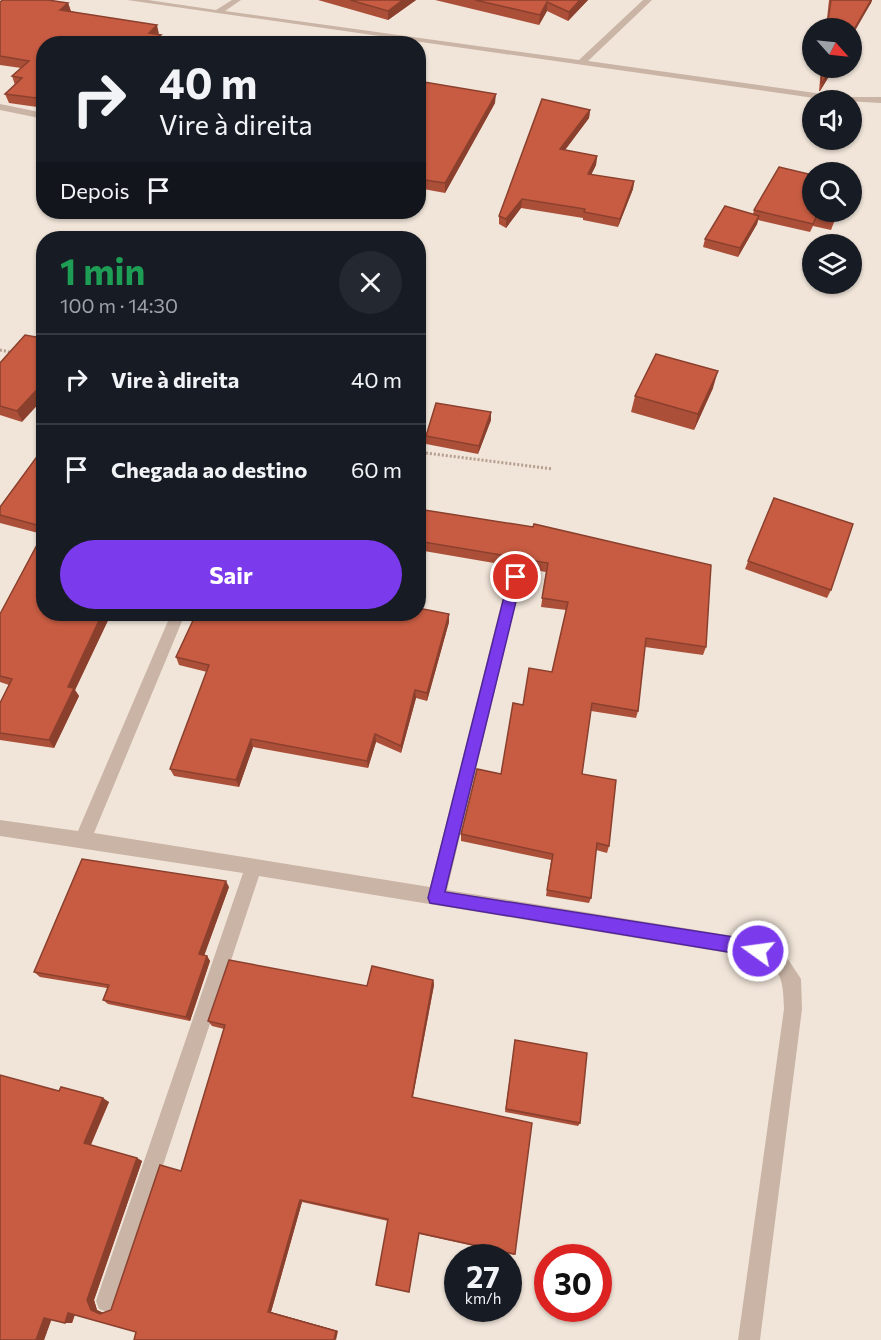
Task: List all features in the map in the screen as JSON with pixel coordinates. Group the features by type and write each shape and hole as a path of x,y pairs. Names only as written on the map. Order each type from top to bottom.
{"street":[{"path":"131,0 389,36"},
{"path":"218,12 237,0"},
{"path":"581,63 648,0"},
{"path":"426,41 844,100 881,100"},
{"path":"0,107 36,114"},
{"path":"436,898 516,577"},
{"path":"83,839 175,621"},
{"path":"0,828 83,839 740,946 776,956 792,979 793,1009 749,1340"},
{"path":"107,1301 253,867"}],"path":[{"path":"0,350 22,355"},
{"path":"426,453 553,469"}],"building":[{"path":"3,0 48,0 68,3 60,10 157,25 149,33 161,35 36,36 36,98 5,94 22,78 12,76 29,61 0,56 0,2"},
{"path":"350,0 403,0 388,11"},
{"path":"475,0 580,0 569,12 547,2 540,15"},
{"path":"831,0 871,0 861,18 828,18"},
{"path":"426,82 496,94 445,183 426,180"},
{"path":"542,99 590,110 560,149 597,156 588,174 634,181 620,219 584,212 585,209 522,199 506,219 499,216"},
{"path":"779,167 802,172 802,221 754,210"},
{"path":"725,206 759,216 740,248 705,239"},
{"path":"25,335 36,337 36,391 17,411 0,406 0,363"},
{"path":"656,354 718,371 698,414 635,396"},
{"path":"436,403 491,412 479,446 426,436"},
{"path":"36,458 36,525 0,515 0,507"},
{"path":"774,498 853,524 831,590 748,561"},
{"path":"426,510 533,527 534,524 711,565 706,647 646,638 638,711 592,703 582,774 616,780 609,846 597,843 591,898 547,890 553,854 461,834 477,769 501,774 513,703 523,705 529,668 552,672 568,602 542,598 548,563 426,542"},
{"path":"36,547 36,621 99,621 68,687 74,688 49,740 0,733 0,703 12,679 0,676 0,614"},
{"path":"426,610 449,614 427,693 415,690 401,746 375,734 367,761 251,739 236,780 170,769 209,665 176,657 193,621 426,621"},
{"path":"82,859 226,881 199,954 207,956 186,1017 103,1000 109,985 34,972"},
{"path":"229,960 367,986 372,966 433,980 412,1097 532,1123 516,1244 469,1244 419,1233 409,1292 376,1285 388,1219 300,1200 268,1312 336,1331 334,1340 134,1340 136,1332 68,1313 65,1323 44,1318 36,1340 0,1340 0,1075 59,1091 61,1087 103,1098 84,1143 137,1158 87,1300 91,1310 100,1314 111,1310 160,1165 181,1171 225,1025 208,1021"},
{"path":"515,1040 587,1053 580,1123 506,1109"}],"route":[{"path":"516,577 436,898 740,946 758,951"}]}
